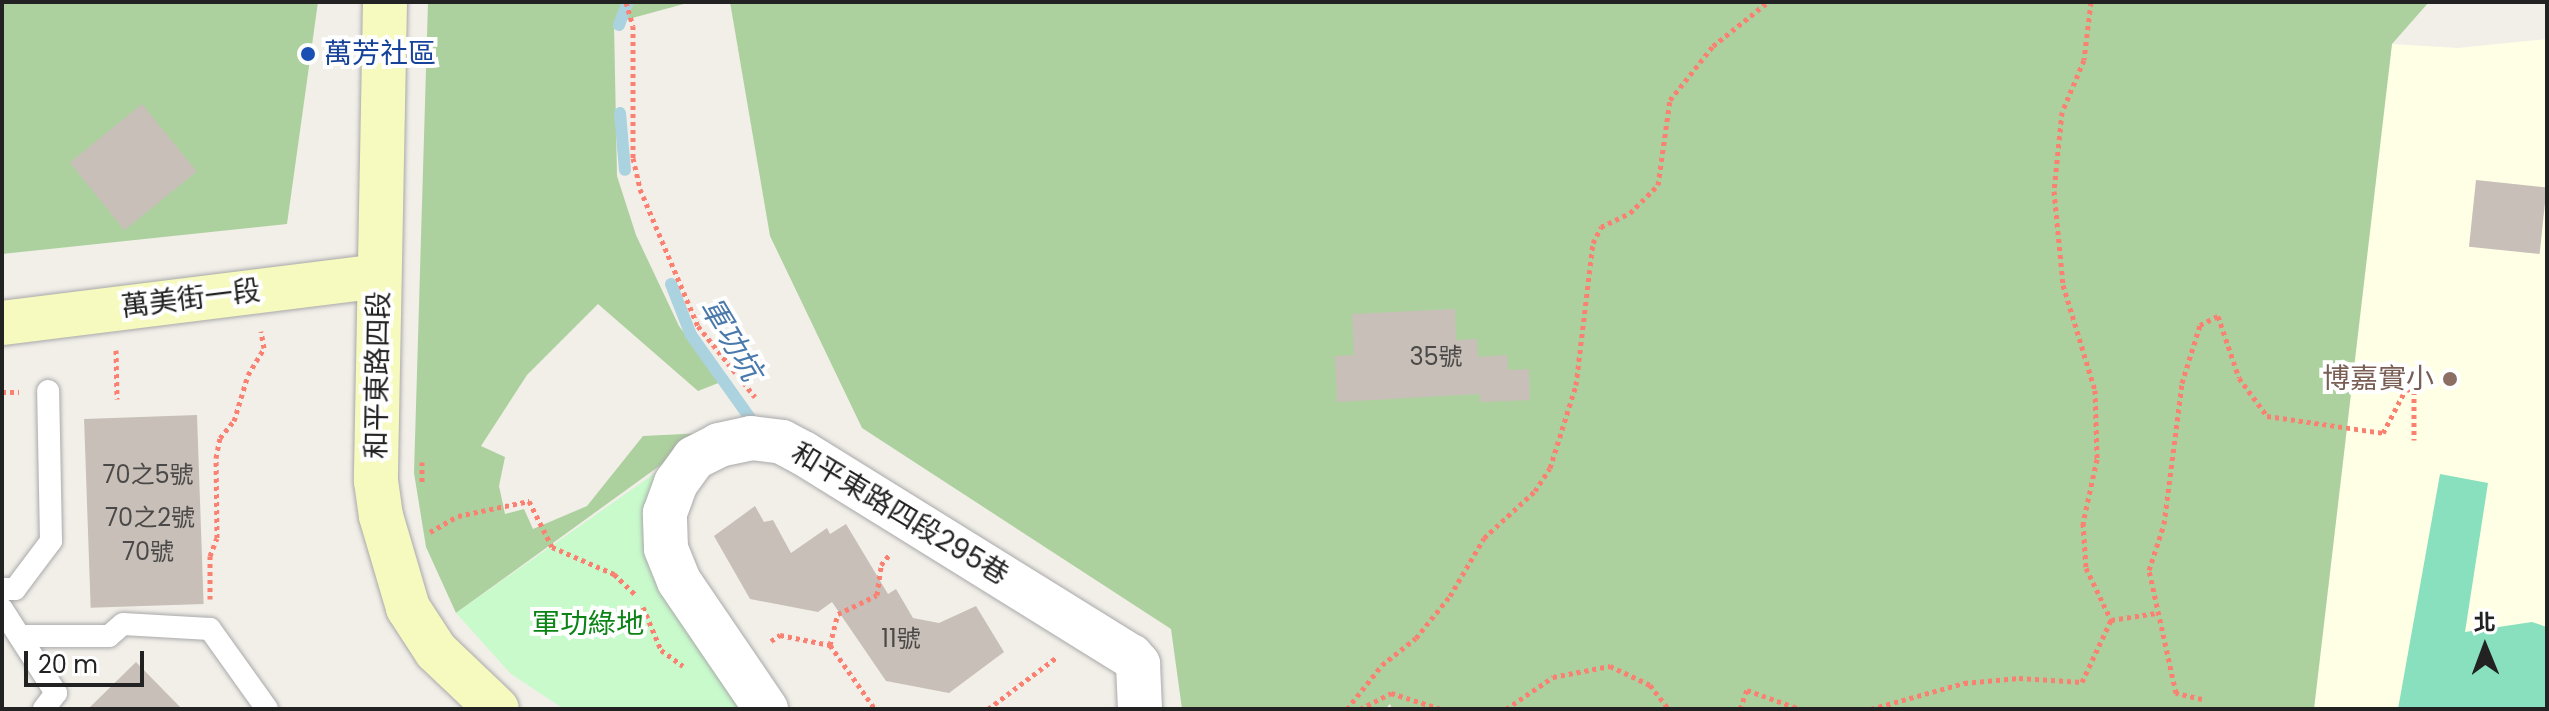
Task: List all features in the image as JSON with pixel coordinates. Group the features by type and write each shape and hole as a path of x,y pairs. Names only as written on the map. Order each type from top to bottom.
{"main road":[{"name":"和平東路四段","path":"385,2 376,481 392,566 408,608 436,651 497,709"},
{"name":"萬美街一段","path":"2,323 379,276"}],"street":[{"name":"和平東路四段295巷","path":"766,709 679,581 666,548 665,513 676,483 694,458 719,445 751,438 782,442 1077,623 1138,664 1140,709"}],"lane":[{"path":"2,589 15,589 51,541 48,391"},
{"path":"2,609 56,693 44,709"},
{"path":"20,636 109,636 123,624 210,629 267,709"}],"path":[{"path":"626,2 633,26 633,158 640,189 698,326 767,413 782,442"},
{"path":"1347,709 1382,665 1416,638 1450,596 1484,538 1535,491 1550,468 1576,385 1593,243 1601,227 1630,213 1658,185 1670,100 1713,46 1768,2"},
{"path":"2091,2 2084,60 2062,112 2054,191 2063,285 2095,390 2097,459 2083,523 2086,568 2111,620"},
{"path":"2202,699 2176,693 2149,570 2164,524 2182,383 2200,325 2218,316 2239,378 2267,416 2383,433 2406,389 2414,391 2414,440"},
{"path":"210,629 216,458 220,438 234,421 248,375 264,348 259,322"},
{"path":"458,516 529,501 552,547 614,574 634,590 645,617"},
{"path":"830,645 838,614 877,595 881,565 914,522"},
{"path":"2111,620 2156,613"},
{"path":"1871,709 1964,683 2019,678 2082,682 2111,620"},
{"path":"988,709 1052,665 1077,623"},
{"path":"736,665 780,635 830,645 875,709"},
{"path":"1506,709 1553,677 1610,666 1650,685 1669,709"},
{"path":"1740,709 1747,690 1800,709"},
{"path":"1360,709 1391,693 1441,709"}],"shaded area":[{"name":"博嘉實小","path":"2547,39 2547,709 2314,709 2392,44 2458,48"}],"green space":[{"path":"2,2 318,2 287,224 2,254"},
{"path":"428,2 691,2 614,23 617,176 636,235 679,326 721,382 698,391 598,304 527,375 481,446 505,457 499,486 505,514 524,509 533,529 587,506 643,436 705,433 456,613 426,547 414,473"},
{"path":"730,2 2429,2 2392,44 2314,709 1392,709 1390,704 1385,709 1182,709 1171,629 862,428 770,236"},
{"name":"軍功綠地","path":"668,464 655,484 745,709 564,709 511,674 456,613"},
{"path":"2440,474 2488,483 2465,632 2532,622 2547,627 2547,709 2398,709"}],"building":[{"path":"142,104 197,172 124,230 70,163"},
{"path":"2476,180 2547,187 2540,254 2469,247"},
{"path":"1455,309 1456,340 1477,339 1478,357 1507,355 1508,370 1529,369 1530,400 1480,402 1480,394 1337,402 1335,356 1354,355 1352,314"},
{"path":"197,415 204,604 91,608 84,419"},
{"path":"755,506 764,522 773,520 791,553 827,528 830,534 846,524 888,594 896,589 913,618 939,623 976,606 1004,652 949,693 886,681 832,602 818,612 750,599 714,536"},
{"path":"136,662 182,709 88,709"}],"waterway":[{"name":"軍功坑","path":"619,25 628,2"},
{"name":"軍功坑","path":"620,113 625,170"},
{"name":"軍功坑","path":"671,284 691,335 750,418"}],"place":[{"name":"萬芳社區","path":"308,54"},
{"name":"博嘉實小","path":"2450,379"}]}
